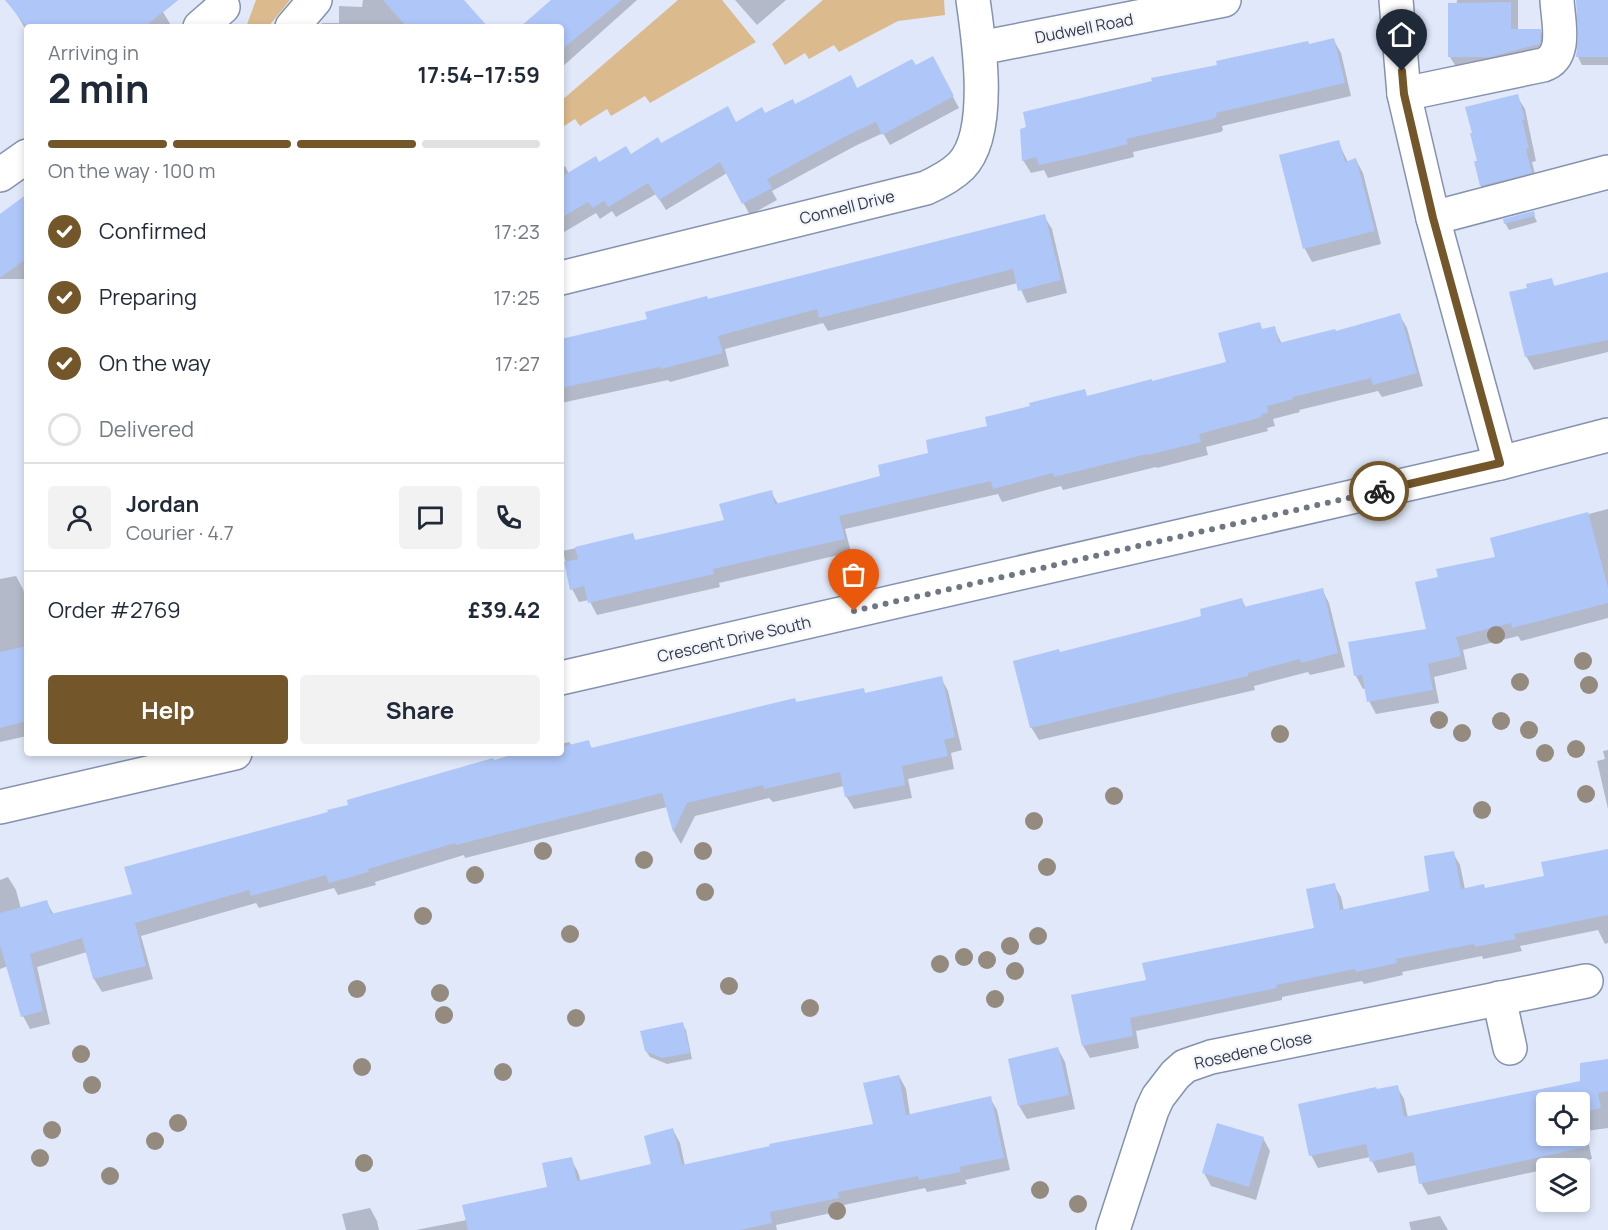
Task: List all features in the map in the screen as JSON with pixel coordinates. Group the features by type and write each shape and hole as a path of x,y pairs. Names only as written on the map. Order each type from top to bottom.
{"street":[{"path":"295,24 315,0"},
{"name":"Connell Drive","path":"564,277 926,188 948,177 962,165 971,153 977,134 982,71 973,0"},
{"name":"Dudwell Road","path":"980,48 1224,0"},
{"path":"1396,0 1404,94 1433,218 1500,463"},
{"path":"1404,94 1552,62 1559,49 1557,0"},
{"path":"0,176 24,158"},
{"path":"1433,218 1608,172"},
{"name":"Crescent Drive South","path":"564,677 1500,463 1608,435"},
{"path":"0,807 223,756"},
{"name":"Rosedene Close","path":"1113,1230 1152,1110 1166,1086 1185,1066 1211,1058 1586,981"},
{"path":"1499,998 1510,1048"}],"shaded area":[{"path":"256,0 290,0 270,24 247,24"},
{"path":"678,0 722,0 756,42 650,103 645,96 611,116 607,109 580,126 575,119 564,126 564,98"},
{"path":"823,0 944,0 945,15 898,21 839,52 834,45 809,59 805,53 785,65 772,44"}],"building":[{"path":"5,0 178,0 148,24 25,24"},
{"path":"383,0 464,0 485,24 404,24"},
{"path":"551,0 622,0 564,48 564,24 523,24"},
{"path":"1576,0 1608,0 1608,57 1576,57 1578,37"},
{"path":"1511,2 1511,29 1541,29 1540,44 1489,57 1448,57 1448,3"},
{"path":"1334,38 1345,83 1216,113 1217,116 1213,119 1126,139 1128,144 1085,155 1039,165 1036,157 1022,161 1020,129 1026,127 1023,112 1152,81 1151,78 1217,65 1216,61 1308,41 1309,44"},
{"path":"933,56 954,96 882,135 876,122 848,135 767,179 772,188 742,204 720,162 659,200 648,183 608,207 604,201 593,208 588,202 564,216 564,175 596,156 599,162 626,146 631,154 658,137 661,143 728,106 736,122 762,107 765,113 793,99 795,104 851,75 857,88 912,59 916,65"},
{"path":"1518,94 1525,120 1522,120 1532,173 1480,186 1474,161 1477,161 1470,133 1472,133 1465,107"},
{"path":"1339,140 1345,162 1356,158 1375,231 1303,249 1279,155"},
{"path":"24,196 24,260 0,278 0,214"},
{"path":"1534,211 1535,216 1504,224 1503,219"},
{"path":"1045,214 1061,280 1018,291 1013,269 819,318 817,309 718,336 723,353 661,369 660,367 564,387 564,338 647,319 645,312 707,296 708,299"},
{"path":"1608,272 1608,340 1525,357 1509,292 1527,288 1526,284 1552,278 1554,286"},
{"path":"1400,313 1417,373 1373,385 1371,378 1293,397 1293,399 1267,406 1268,413 1261,414 1262,417 1199,434 1201,442 1054,477 1053,473 993,489 991,481 839,516 845,539 713,569 714,574 588,603 584,586 570,590 564,562 578,559 575,547 633,533 635,540 724,520 719,504 772,490 775,504 880,476 878,465 928,453 926,440 987,426 985,417 1085,389 1087,396 1226,362 1218,333 1260,322 1262,329 1275,326 1279,343 1335,329 1336,331"},
{"path":"1588,512 1608,588 1608,603 1512,628 1511,623 1456,637 1461,656 1428,664 1433,690 1367,702 1362,675 1354,676 1348,642 1426,629 1415,582 1438,577 1436,569 1495,557 1490,538"},
{"path":"1323,588 1338,653 1301,663 1300,659 1248,673 1248,676 1030,728 1013,661 1059,649 1060,652 1183,621 1201,616 1200,609 1242,598 1244,607"},
{"path":"24,647 24,722 0,728 0,652"},
{"path":"942,676 955,737 944,740 948,756 902,766 905,785 845,797 840,772 764,789 763,785 687,803 673,832 662,793 456,845 455,843 329,883 326,875 251,896 249,890 135,923 146,966 93,979 82,938 30,954 43,1011 21,1017 0,945 0,913 47,900 51,914 132,894 124,867 328,812 327,810 348,805 347,800 493,758 494,760 508,756 564,756 564,746 589,740 591,748 795,698 796,702 864,688 865,693"},
{"path":"1608,849 1608,915 1514,934 1516,939 1475,947 1474,944 1396,959 1397,963 1276,985 1277,988 1130,1018 1133,1036 1082,1046 1071,995 1146,980 1142,963 1314,928 1306,889 1335,883 1340,910 1429,891 1424,856 1454,851 1461,889 1484,884 1485,888 1544,876 1541,862"},
{"path":"683,1022 690,1053 662,1058 645,1051 640,1031"},
{"path":"1058,1047 1069,1095 1018,1106 1008,1059"},
{"path":"1608,1059 1608,1091 1598,1093 1601,1108 1590,1111 1590,1092 1536,1092 1536,1146 1586,1147 1419,1184 1413,1152 1370,1162 1366,1144 1309,1156 1298,1104 1376,1087 1377,1089 1398,1085 1404,1117 1580,1081 1580,1063"},
{"path":"899,1075 906,1115 991,1096 1004,1158 959,1167 961,1172 919,1180 918,1176 838,1192 839,1198 770,1212 772,1223 740,1230 468,1230 462,1205 547,1187 542,1163 572,1157 577,1181 651,1164 644,1136 673,1128 682,1165 770,1146 769,1144 873,1124 863,1083"},
{"path":"1217,1123 1264,1137 1249,1187 1202,1173"}],"way so far":[{"path":"854,611 1379,491"}],"route":[{"path":"1379,491 1500,463 1433,218 1404,94 1402,71"}]}
